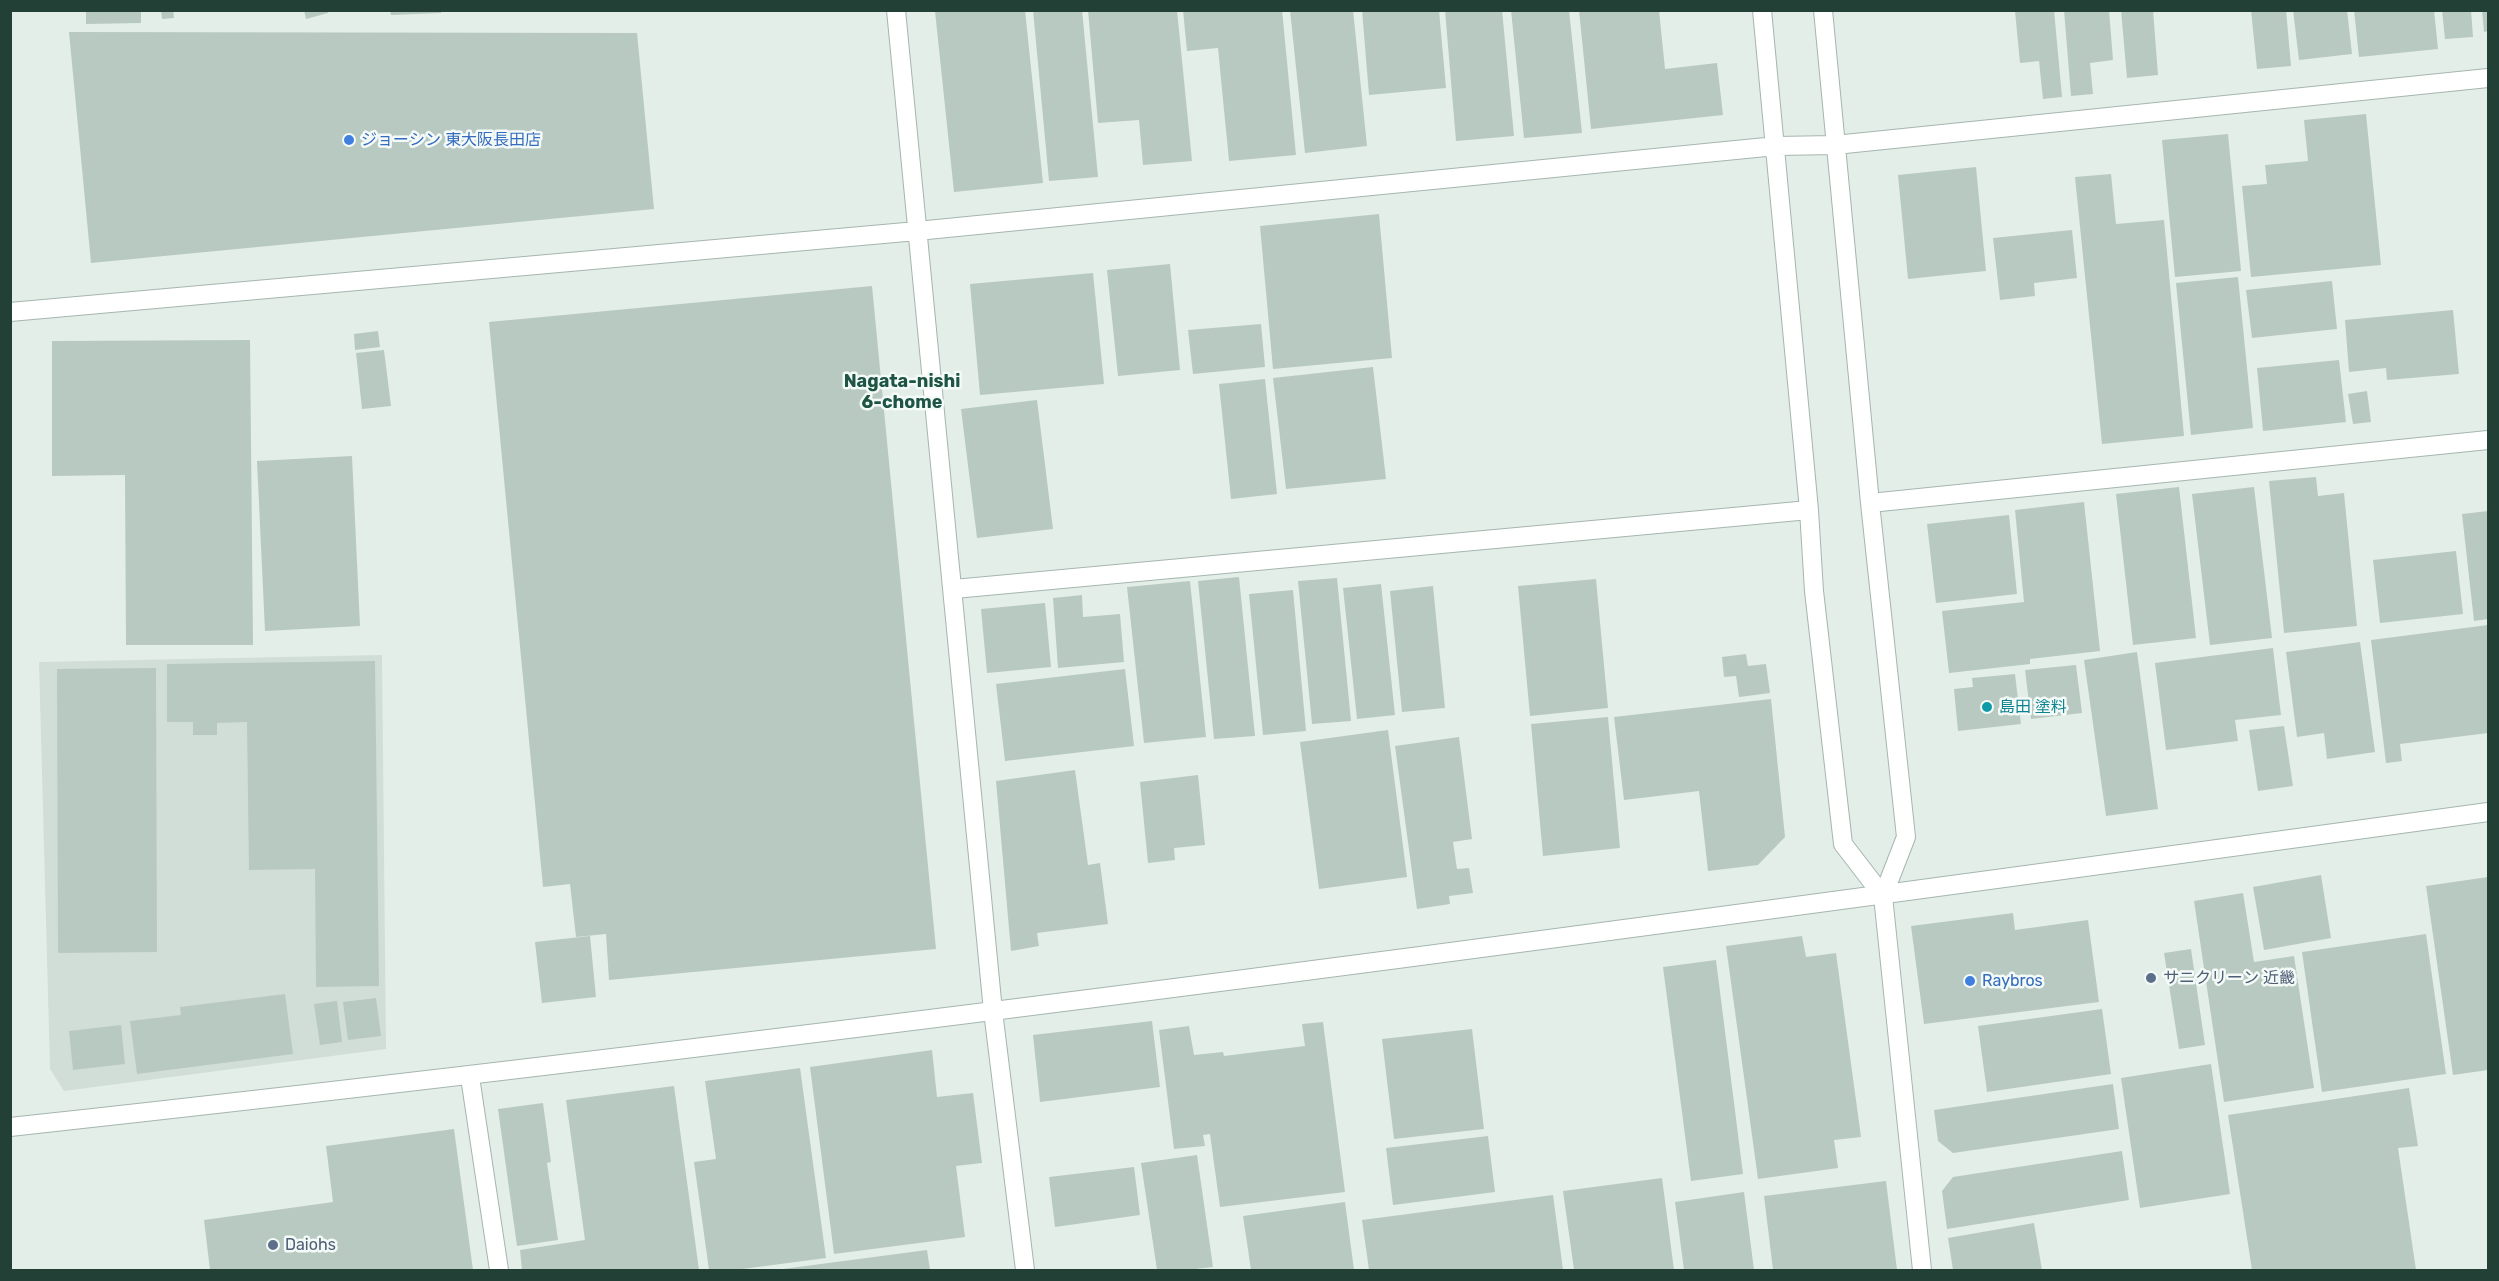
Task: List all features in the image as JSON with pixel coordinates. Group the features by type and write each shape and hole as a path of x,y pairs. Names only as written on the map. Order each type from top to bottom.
{"street":[{"path":"896,10 954,589 993,1011 1025,1270"},
{"path":"1762,10 1809,510 1814,591 1843,844 1883,896"},
{"path":"1822,10 1870,503 1906,837 1883,896 1922,1270"},
{"path":"10,312 917,231 1776,146 1835,145 2488,78"},
{"path":"1870,503 2488,440"},
{"path":"954,589 1809,510"},
{"path":"10,1127 470,1077 993,1011 1883,896 2488,812"},
{"path":"470,1077 499,1270"}],"shaded area":[{"path":"382,655 386,1049 64,1091 50,1069 39,662"}],"building":[{"path":"86,10 141,10 141,23 86,24"},
{"path":"161,10 173,10 174,18 162,19"},
{"path":"304,10 328,10 328,13 306,19"},
{"path":"390,10 441,10 441,13 391,15"},
{"path":"1025,10 1043,183 954,192 935,11"},
{"path":"1033,10 1082,10 1098,177 1049,181"},
{"path":"1088,10 1177,10 1192,161 1143,165 1139,120 1098,123"},
{"path":"1183,10 1282,10 1296,155 1229,161 1218,48 1187,51"},
{"path":"1290,10 1353,10 1367,146 1305,153"},
{"path":"1362,10 1439,10 1446,88 1369,95"},
{"path":"1445,10 1502,10 1514,136 1456,141"},
{"path":"1511,10 1569,10 1582,133 1524,138"},
{"path":"1579,10 1659,10 1665,69 1717,63 1723,115 1591,129"},
{"path":"2054,10 2062,97 2043,99 2039,61 2020,63 2015,11"},
{"path":"2064,10 2109,10 2113,60 2090,63 2093,94 2071,96"},
{"path":"2121,10 2153,10 2158,75 2127,78"},
{"path":"2251,10 2286,10 2291,66 2257,69"},
{"path":"2293,10 2347,10 2352,54 2299,60"},
{"path":"2354,10 2434,10 2438,49 2359,57"},
{"path":"2442,10 2471,10 2473,37 2445,39"},
{"path":"2482,10 2488,10 2488,31 2484,32"},
{"path":"69,32 637,33 654,209 91,263"},
{"path":"2366,114 2381,265 2251,277 2242,186 2267,184 2265,165 2308,161 2304,120"},
{"path":"2228,134 2241,271 2175,277 2162,140"},
{"path":"1976,167 1986,271 1908,279 1898,175"},
{"path":"2111,174 2116,224 2164,220 2184,436 2102,444 2075,177"},
{"path":"1379,214 1392,358 1273,369 1260,226"},
{"path":"2072,230 2077,278 2034,283 2035,296 2000,300 1993,238"},
{"path":"1170,264 1180,370 1118,376 1107,270"},
{"path":"1093,273 1104,384 980,395 970,284"},
{"path":"2238,277 2253,428 2191,435 2176,283"},
{"path":"2332,281 2337,329 2252,338 2246,290"},
{"path":"872,286 936,949 609,980 606,934 576,937 570,884 543,887 489,322"},
{"path":"2453,310 2459,374 2387,380 2386,368 2349,372 2345,320"},
{"path":"1261,324 1265,367 1193,374 1188,330"},
{"path":"378,331 380,347 355,350 354,334"},
{"path":"250,340 253,645 126,645 125,475 52,476 52,341"},
{"path":"384,350 391,406 362,409 356,353"},
{"path":"2339,360 2346,422 2263,431 2257,368"},
{"path":"1373,367 1386,479 1286,489 1273,378"},
{"path":"1265,379 1277,494 1231,499 1219,384"},
{"path":"2367,391 2371,422 2353,424 2348,394"},
{"path":"1037,400 1053,529 977,538 961,409"},
{"path":"352,456 360,626 265,631 257,461"},
{"path":"2316,477 2318,496 2344,493 2357,626 2284,633 2269,481"},
{"path":"2179,487 2196,638 2133,645 2116,494"},
{"path":"2254,487 2272,638 2210,645 2192,494"},
{"path":"2084,502 2100,651 2030,659 2030,664 1949,673 1942,611 2024,602 2015,510"},
{"path":"2488,511 2488,619 2474,621 2462,514"},
{"path":"2009,515 2017,594 1936,603 1927,524"},
{"path":"2456,551 2463,614 2380,623 2373,560"},
{"path":"1239,577 1255,736 1214,739 1198,581"},
{"path":"1337,578 1351,721 1312,724 1298,581"},
{"path":"1596,579 1608,708 1530,716 1518,586"},
{"path":"1190,581 1206,737 1144,743 1127,587"},
{"path":"1381,584 1395,715 1357,719 1343,588"},
{"path":"1433,586 1445,708 1402,712 1390,591"},
{"path":"1293,590 1306,731 1263,735 1249,594"},
{"path":"1082,595 1083,617 1120,614 1124,662 1058,668 1053,598"},
{"path":"1045,603 1051,667 987,673 981,609"},
{"path":"2488,625 2488,733 2400,744 2402,761 2386,763 2371,640"},
{"path":"2360,642 2375,752 2327,759 2324,733 2297,737 2286,652"},
{"path":"2273,648 2281,715 2235,720 2238,741 2166,750 2155,663"},
{"path":"2137,652 2158,809 2106,816 2084,660"},
{"path":"1746,654 1748,666 1766,664 1770,693 1739,697 1736,676 1724,677 1722,657"},
{"path":"375,661 379,986 316,987 315,869 249,870 247,722 217,723 217,735 193,735 193,722 167,722 167,664"},
{"path":"2076,665 2082,713 2031,719 2025,670"},
{"path":"156,668 157,952 58,953 57,669"},
{"path":"1125,669 1134,746 1005,761 996,684"},
{"name":"島田 塗料","path":"2015,674 2021,724 1958,731 1954,689 1973,687 1972,678"},
{"path":"1771,699 1785,837 1758,865 1708,871 1699,791 1624,800 1614,717"},
{"path":"1608,717 1620,848 1543,856 1531,724"},
{"path":"2284,726 2293,786 2258,791 2249,730"},
{"path":"1388,730 1407,877 1319,889 1300,742"},
{"path":"1459,737 1472,839 1453,842 1457,869 1469,868 1473,893 1449,896 1450,904 1417,909 1395,746"},
{"path":"1075,770 1088,865 1100,863 1108,924 1037,933 1039,946 1011,951 996,781"},
{"path":"1198,775 1205,845 1174,848 1175,860 1148,863 1140,782"},
{"path":"2321,875 2331,938 2264,950 2253,887"},
{"path":"2488,877 2488,1070 2453,1075 2426,886"},
{"path":"2243,893 2254,962 2294,956 2314,1088 2224,1102 2194,901"},
{"name":"Raybros","path":"2013,913 2015,930 2088,920 2099,1002 1924,1024 1911,926"},
{"path":"2426,934 2446,1074 2322,1092 2302,952"},
{"path":"590,936 596,997 542,1003 535,942"},
{"path":"1802,936 1806,957 1836,953 1861,1137 1834,1140 1838,1168 1758,1179 1726,946"},
{"path":"2191,949 2205,1045 2179,1049 2164,953"},
{"path":"1716,960 1743,1174 1691,1181 1663,967"},
{"path":"285,994 293,1054 137,1074 130,1021 181,1015 180,1007"},
{"path":"376,998 381,1036 348,1040 343,1002"},
{"path":"337,1001 342,1042 320,1045 314,1004"},
{"path":"2102,1009 2111,1074 1987,1092 1978,1026"},
{"path":"1152,1021 1160,1087 1040,1102 1033,1035"},
{"path":"1323,1022 1345,1192 1220,1207 1210,1134 1203,1135 1205,1146 1174,1149 1159,1030 1189,1026 1194,1055 1223,1052 1224,1056 1305,1046 1302,1024"},
{"path":"121,1025 125,1064 73,1070 69,1031"},
{"path":"1472,1029 1484,1129 1394,1139 1382,1039"},
{"path":"932,1050 937,1097 973,1093 982,1163 956,1166 965,1237 834,1254 810,1067"},
{"path":"2211,1064 2230,1194 2140,1208 2121,1078"},
{"path":"800,1068 826,1258 735,1270 709,1270 694,1162 716,1159 705,1081"},
{"path":"2113,1084 2119,1129 1953,1153 1938,1141 1934,1110"},
{"path":"674,1086 699,1270 522,1270 520,1250 585,1240 566,1100"},
{"path":"2409,1088 2418,1146 2398,1148 2416,1270 2252,1270 2228,1115"},
{"path":"543,1103 551,1162 547,1163 558,1240 517,1246 498,1109"},
{"path":"454,1129 473,1270 210,1270 204,1220 333,1202 326,1146"},
{"path":"1488,1136 1495,1192 1393,1205 1386,1148"},
{"path":"2122,1151 2129,1200 1947,1229 1942,1191 1953,1177"},
{"path":"1197,1155 1213,1267 1157,1270 1141,1163"},
{"path":"1134,1167 1140,1215 1055,1227 1049,1177"},
{"path":"1662,1178 1674,1270 1574,1270 1563,1191"},
{"path":"1886,1181 1897,1270 1773,1270 1764,1196"},
{"path":"1744,1192 1754,1270 1684,1270 1675,1202"},
{"path":"1553,1195 1563,1270 1369,1270 1362,1220"},
{"path":"1345,1202 1354,1270 1251,1270 1243,1216"},
{"path":"2034,1223 2042,1270 1953,1270 1948,1238"},
{"path":"927,1250 930,1270 783,1270 783,1269"}],"place":[{"name":"ジョーシン 東大阪長田店","path":"349,140"},
{"name":"島田 塗料","path":"1987,707"},
{"name":"サニクリーン 近畿","path":"2151,978"},
{"name":"Raybros","path":"1970,981"},
{"name":"Daiohs","path":"273,1245"}],"district":[{"name":"Nagata-nishi 6-chome","path":"902,392"}]}
